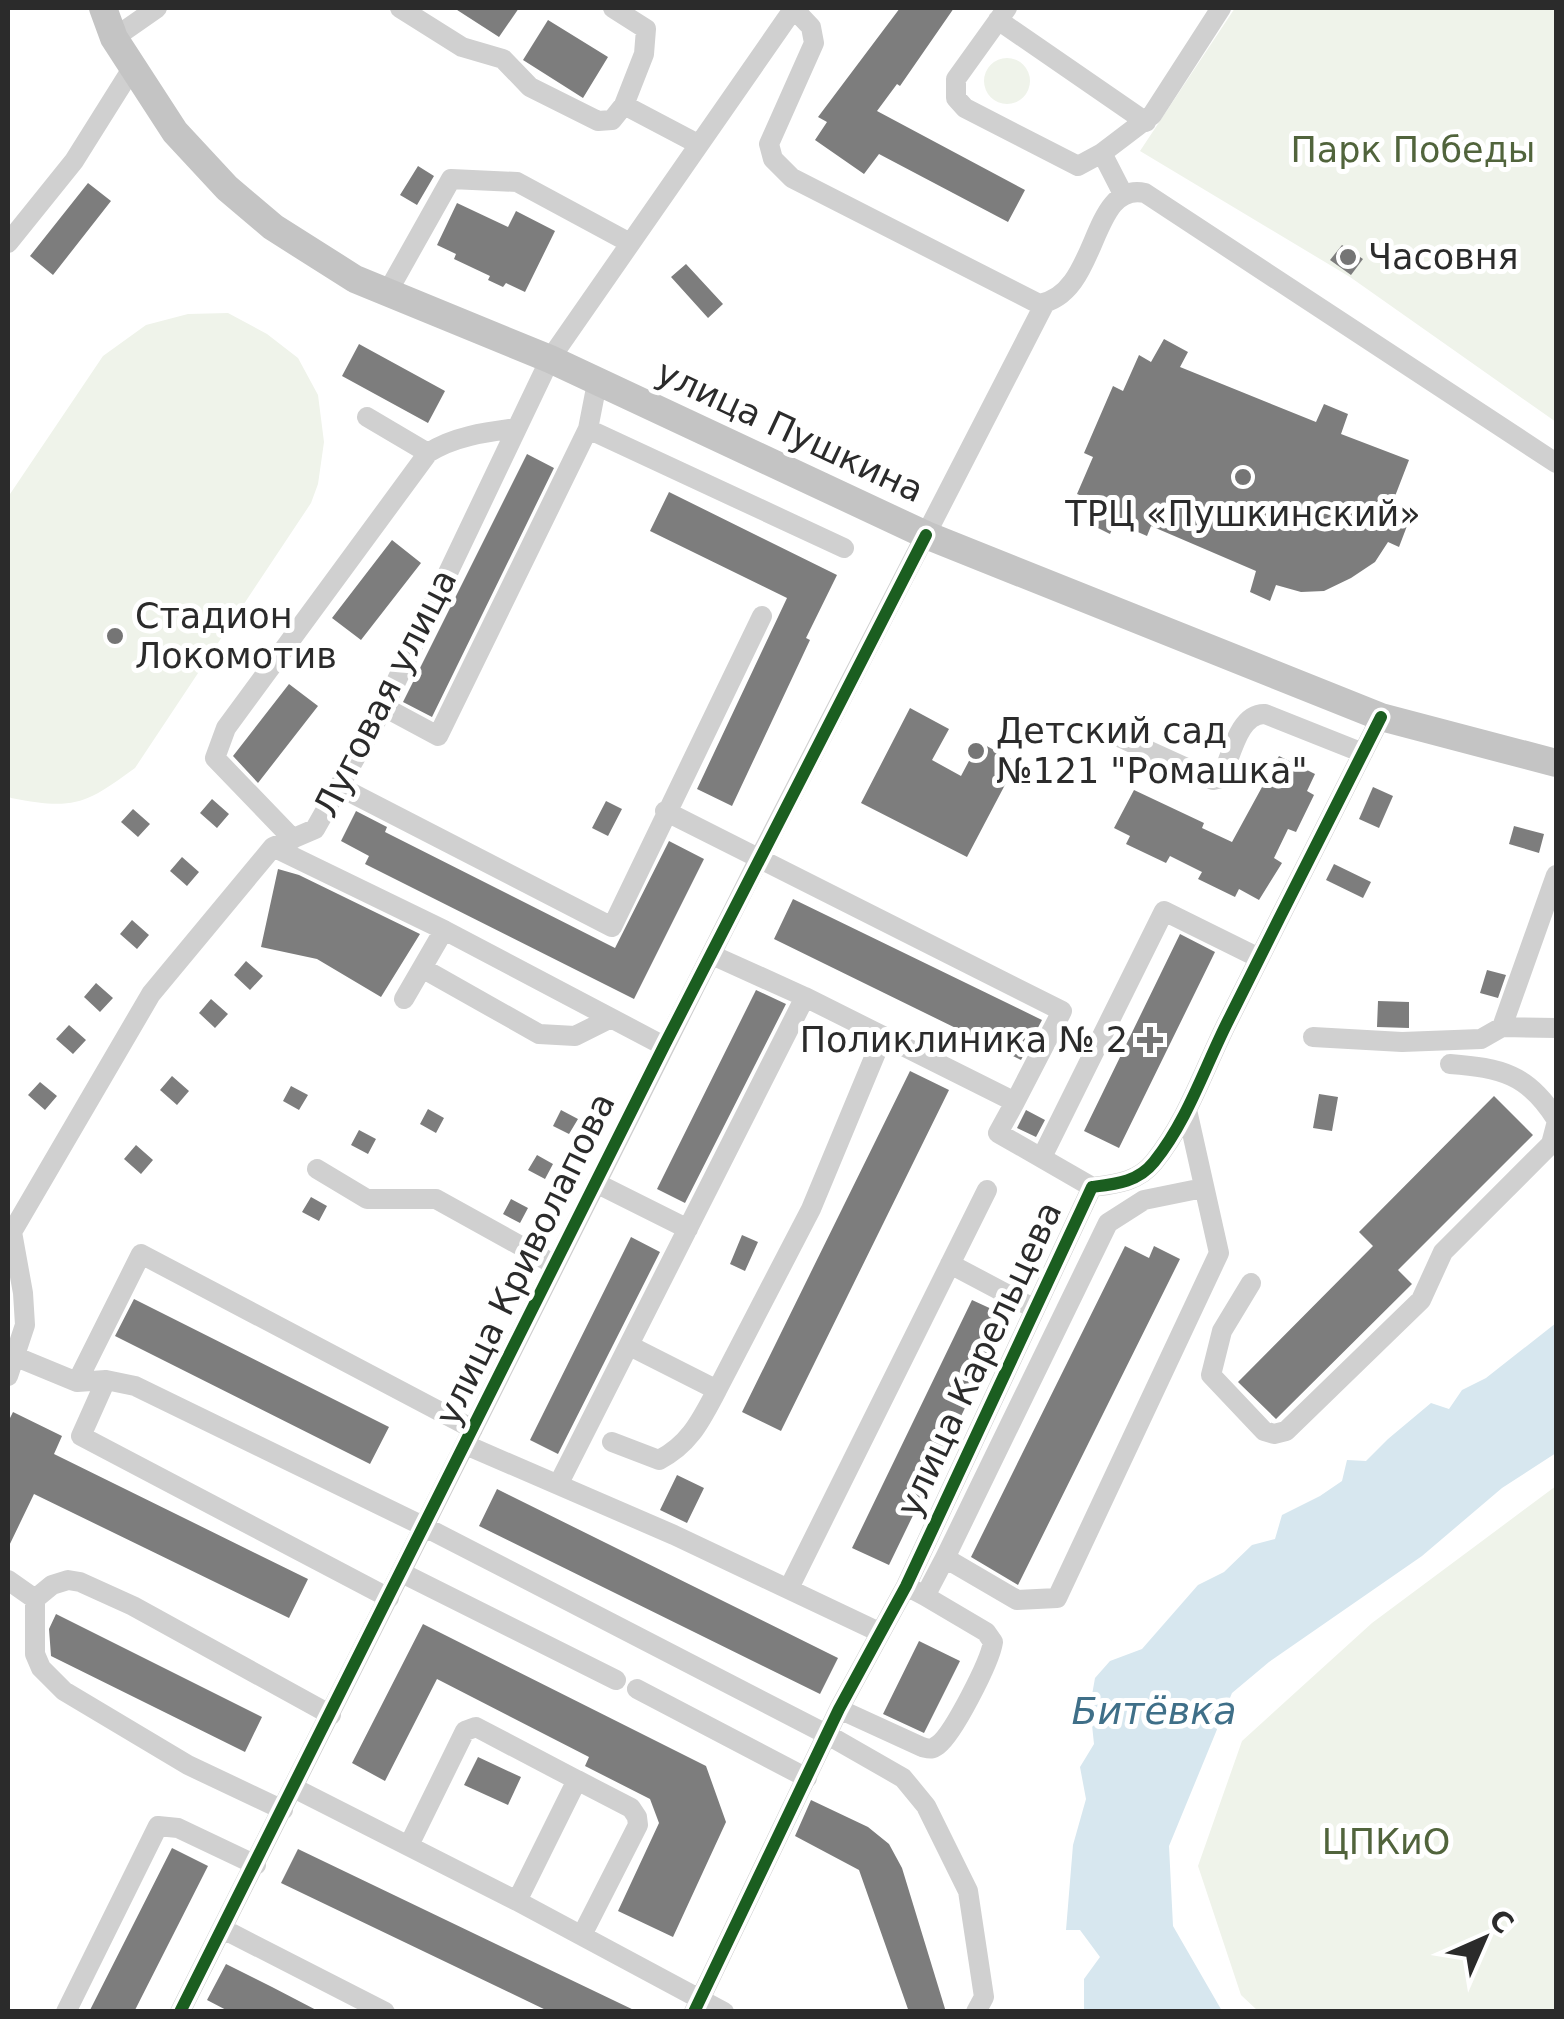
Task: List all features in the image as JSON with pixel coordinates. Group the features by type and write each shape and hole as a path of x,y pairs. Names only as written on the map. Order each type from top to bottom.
{"main road":[{"name":"улица Пушкина","path":"103,8 114,38 175,132 227,188 273,227 354,280 550,359 926,536 1381,717 1556,763"}],"street":[{"path":"114,38 158,8"},
{"path":"400,8 462,47 503,59 530,87 598,121 612,120 624,105 644,54 646,29 613,8"},
{"path":"794,8 810,26 814,44 770,136 770,152 778,166 792,178 1039,304 1045,303"},
{"name":"Луговая улица","path":"11,1366 25,1325 12,1232 151,994 283,843 315,829 384,707 550,359 794,8"},
{"path":"1146,122 1002,14 956,79 954,92 959,103 1072,165 1088,164 1146,122 1221,8"},
{"path":"8,243 74,161 133,67"},
{"path":"624,105 698,144"},
{"path":"1102,154 1123,194 1145,194 1556,463"},
{"path":"387,293 451,179 517,182 630,243"},
{"name":"улица Криволапова","path":"180,2012 664,1046 1045,303 1059,298 1072,285 1114,201 1123,194"},
{"path":"384,707 438,736 588,428 597,383"},
{"path":"367,417 428,453"},
{"path":"517,428 478,434 428,453 226,728 215,758 283,843 664,1046"},
{"path":"588,428 844,548"},
{"path":"340,786 612,927 762,616"},
{"path":"1120,738 1213,780 1222,778 1246,720 1254,714 1264,714 1363,753"},
{"path":"1142,1201 1124,1183 1153,1163 1186,1110 1381,717"},
{"path":"666,810 1062,1011 998,1133 1092,1187"},
{"path":"1502,1027 1556,875"},
{"path":"1042,1158 1164,911 1259,958"},
{"path":"404,1000 444,930"},
{"path":"712,955 1015,1102"},
{"path":"422,968 539,1034 575,1036 611,1018"},
{"path":"559,1483 805,997"},
{"path":"1313,1037 1402,1042 1481,1039 1502,1027 1556,1028"},
{"path":"612,1442 658,1460 679,1450 695,1431 811,1208 883,1036"},
{"path":"1251,1283 1222,1331 1211,1375 1264,1431 1274,1434 1286,1431 1421,1300 1442,1252 1551,1144 1556,1122 1542,1096 1516,1076 1487,1067 1450,1064"},
{"path":"945,1558 1017,1600 1057,1598 1218,1253 1186,1110"},
{"path":"317,1169 367,1198 436,1200 555,1265"},
{"path":"596,1183 688,1229"},
{"name":"улица Карельцева","path":"698,2005 879,1632 916,1591 1035,1309 1092,1187 1124,1183"},
{"path":"839,1709 922,1747 931,1749 940,1744 966,1704 993,1642 986,1632 916,1591 945,1558 1108,1224 1142,1201 1203,1188"},
{"path":"789,1588 987,1190"},
{"path":"77,1382 140,1254 559,1483 879,1632"},
{"path":"950,1264 1035,1309"},
{"path":"630,1346 717,1390"},
{"path":"11,1366 77,1382 106,1380 134,1386 425,1527 828,1735 903,1778 926,1806 968,1891 984,1997 976,2012"},
{"path":"106,1380 81,1436 389,1598"},
{"path":"402,1573 616,1680"},
{"path":"8,1580 35,1599"},
{"path":"35,1599 52,1585 68,1580 80,1582 134,1606 331,1716"},
{"path":"35,1599 35,1654 41,1668 64,1691 188,1765 283,1810"},
{"path":"636,1690 807,1778"},
{"path":"409,1845 465,1731 471,1728 632,1808 638,1825 582,1935"},
{"path":"517,1901 577,1780"},
{"path":"294,1788 582,1935 698,2005 724,2012"},
{"path":"66,2012 158,1826 178,1828 256,1865"},
{"path":"223,1929 384,2012"}],"green space":[{"name":"Парк Победы","path":"1235,8 1556,8 1556,422 1350,277 1140,151"},
{"path":"1007,58 1023,65 1030,81 1023,97 1007,104 991,97 984,81 991,65"},
{"name":"Стадион Локомотив","path":"228,313 267,334 298,358 318,395 324,442 311,503 135,768 103,790 78,801 50,804 11,798 8,497 103,356 146,325 188,314"},
{"name":"ЦПКиО","path":"1556,1486 1556,2011 1258,2011 1241,1995 1198,1866 1242,1741 1372,1623"}],"water":[{"name":"Битёвка","path":"1556,1323 1556,1453 1502,1488 1422,1556 1269,1662 1232,1693 1169,1846 1173,1926 1222,2011 1084,2011 1084,1979 1100,1957 1080,1930 1066,1930 1073,1845 1086,1799 1080,1767 1094,1744 1090,1706 1095,1678 1110,1661 1142,1649 1198,1585 1224,1572 1252,1545 1275,1539 1282,1515 1342,1481 1347,1460 1366,1461 1431,1403 1449,1409 1462,1390 1486,1378"}],"building":[{"path":"454,8 519,8 499,37"},
{"path":"900,8 954,8 900,86 897,84 877,111 1025,190 1008,222 879,154 864,174 815,140 827,122 818,117"},
{"path":"548,20 608,57 583,98 523,60"},
{"path":"418,166 434,176 417,205 400,195"},
{"path":"88,183 111,201 53,275 30,256"},
{"path":"457,203 508,227 516,211 555,231 525,292 488,280 490,276 454,259 456,254 437,245"},
{"name":"Часовня","path":"1342,245 1363,259 1351,275 1330,260"},
{"path":"686,264 723,304 708,318 671,277"},
{"name":"ТРЦ «Пушкинский»","path":"1164,339 1188,352 1180,367 1316,422 1324,404 1348,414 1341,434 1409,460 1387,517 1407,526 1399,547 1388,542 1375,562 1324,591 1301,592 1276,585 1270,601 1250,592 1256,571 1151,526 1147,536 1115,522 1110,534 1092,525 1101,504 1077,494 1093,457 1084,453 1113,386 1123,391 1139,355 1151,362"},
{"path":"359,344 445,391 428,423 342,376"},
{"path":"527,454 554,468 432,717 403,702"},
{"path":"669,492 837,575 732,806 697,789 787,598 650,531"},
{"path":"392,540 421,563 361,640 332,618"},
{"path":"289,684 318,706 258,783 233,756"},
{"path":"910,708 949,729 932,760 961,776 979,742 1017,762 967,857 861,803"},
{"path":"1279,756 1315,774 1307,791 1314,795 1296,832 1288,829 1274,858 1282,863 1259,900 1239,889 1235,897 1198,879 1202,872 1170,856 1166,863 1126,844 1130,836 1114,828 1134,790 1204,823 1202,828 1232,842"},
{"path":"1373,787 1393,796 1379,828 1359,819"},
{"path":"212,799 229,814 217,828 200,813"},
{"path":"606,801 622,809 608,836 592,828"},
{"path":"133,809 150,824 138,837 121,822"},
{"path":"356,811 387,827 385,832 615,948 669,841 704,859 634,999 365,864 369,856 341,841"},
{"path":"1514,826 1544,834 1539,853 1509,844"},
{"path":"182,857 199,872 187,886 170,871"},
{"path":"1334,864 1371,882 1363,898 1326,880"},
{"path":"278,869 299,875 420,934 381,997 317,959 261,947"},
{"path":"793,899 1042,1020 1021,1060 774,939"},
{"path":"132,920 149,935 137,949 120,934"},
{"name":"Поликлиника № 2","path":"1180,934 1215,952 1119,1148 1084,1131"},
{"path":"246,961 263,976 250,990 234,975"},
{"path":"1487,970 1506,975 1498,998 1480,993"},
{"path":"96,983 113,998 100,1012 84,997"},
{"path":"756,990 786,1004 685,1203 657,1189"},
{"path":"211,999 228,1014 215,1028 199,1013"},
{"path":"1378,1001 1409,1002 1409,1028 1377,1027"},
{"path":"69,1025 86,1040 73,1054 56,1039"},
{"path":"910,1071 949,1090 781,1431 742,1412"},
{"path":"172,1076 189,1091 177,1105 160,1090"},
{"path":"40,1082 57,1096 45,1110 28,1095"},
{"path":"291,1086 308,1095 299,1110 283,1101"},
{"path":"1319,1094 1338,1097 1332,1131 1313,1128"},
{"path":"1494,1096 1533,1135 1398,1270 1412,1284 1276,1419 1238,1382 1373,1246 1359,1232"},
{"path":"428,1109 444,1118 436,1133 420,1124"},
{"path":"561,1110 578,1119 569,1134 553,1126"},
{"path":"1026,1110 1045,1120 1036,1137 1017,1128"},
{"path":"359,1130 376,1139 368,1154 351,1145"},
{"path":"136,1145 153,1160 141,1174 124,1159"},
{"path":"537,1155 553,1164 545,1179 528,1170"},
{"path":"311,1197 327,1206 319,1221 302,1212"},
{"path":"511,1199 528,1208 520,1223 503,1214"},
{"path":"742,1235 758,1242 745,1271 730,1264"},
{"path":"631,1237 660,1252 558,1454 530,1440"},
{"path":"1125,1246 1149,1258 1154,1246 1180,1259 1018,1585 971,1557"},
{"path":"134,1299 389,1427 370,1464 115,1336"},
{"path":"972,1300 1009,1317 889,1565 852,1548"},
{"path":"13,1412 62,1436 54,1454 308,1579 289,1618 34,1494 8,1548 8,1422"},
{"path":"677,1475 704,1488 687,1523 660,1510"},
{"path":"497,1489 838,1658 820,1694 479,1526"},
{"path":"56,1614 262,1717 245,1752 51,1656 49,1629"},
{"path":"423,1624 706,1766 726,1822 673,1937 618,1911 659,1823 650,1799 585,1766 589,1757 437,1679 385,1781 352,1763"},
{"path":"919,1641 960,1661 924,1733 883,1714"},
{"path":"478,1757 521,1777 508,1805 464,1785"},
{"path":"811,1800 868,1827 889,1844 902,1868 946,2012 909,2012 859,1870 795,1836"},
{"path":"172,1848 208,1866 134,2012 89,2012"},
{"path":"298,1849 638,2012 550,2012 281,1883"},
{"path":"226,1964 320,2012 230,2012 207,2000"}],"cycle path":[{"path":"180,2012 664,1046 926,535"},
{"path":"694,2012 839,1709 906,1586 1092,1187 1141,1174 1177,1129 1381,717"}],"place":[{"name":"Часовня","path":"1348,257"},
{"name":"ТРЦ «Пушкинский»","path":"1243,477"},
{"name":"Стадион Локомотив","path":"115,636"},
{"name":"Детский сад №121 \"Ромашка\"","path":"976,751"},
{"name":"Поликлиника № 2","path":"1150,1040"}]}
